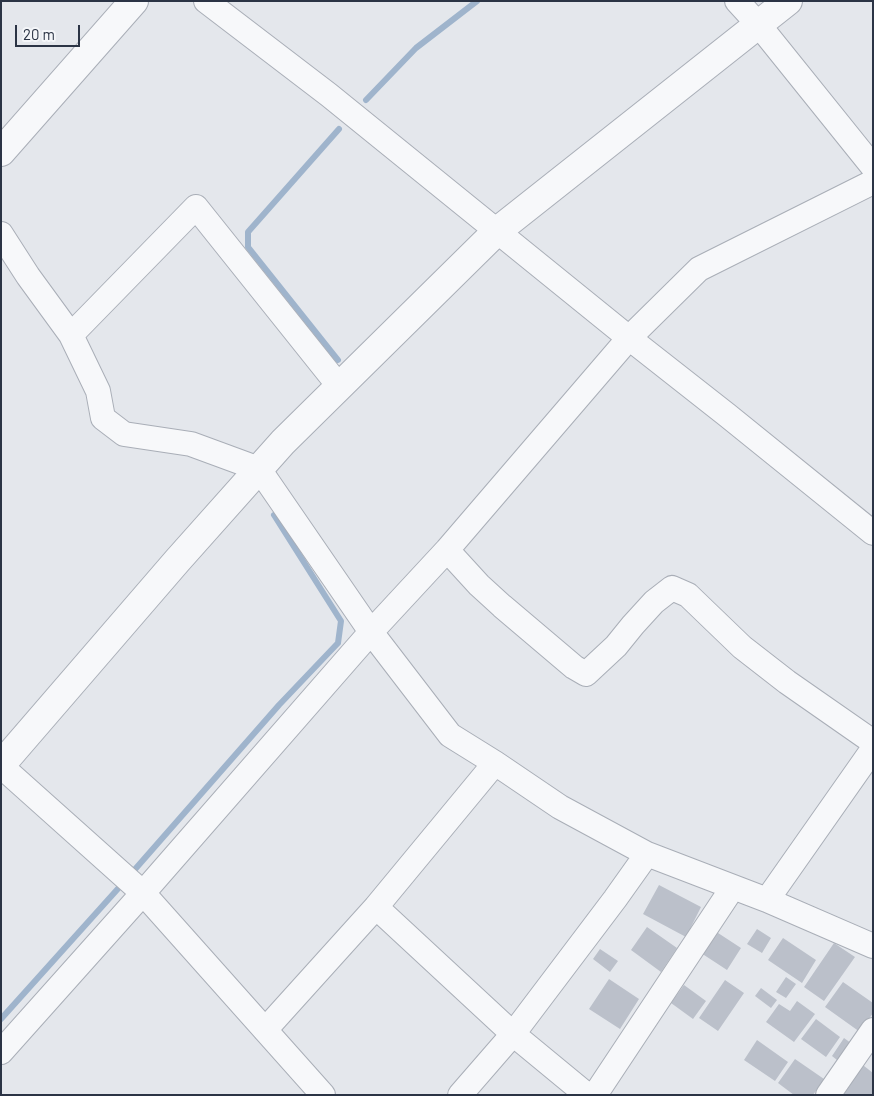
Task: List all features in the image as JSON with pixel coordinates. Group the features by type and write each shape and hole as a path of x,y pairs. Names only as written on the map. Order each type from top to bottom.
{"street":[{"path":"1,152 134,1"},
{"path":"206,1 329,95 496,232 536,262 873,533"},
{"path":"737,1 758,24 873,167"},
{"path":"323,1095 131,883 1,766 259,469 339,386 496,232 788,1"},
{"path":"1,1052 131,883 447,550 629,338 699,269 873,182"},
{"path":"71,335 196,207 339,386"},
{"path":"1,234 28,276 71,335 98,391 104,418 124,434 191,444 259,469 371,632 450,735 560,807 647,854 767,900 873,946"},
{"path":"447,550 479,585 502,606 574,667 586,674 616,646 654,602 672,588 688,595 742,647 787,682 873,742"},
{"path":"767,900 873,749"},
{"path":"265,1030 376,908 495,763"},
{"path":"460,1095 514,1034 647,854"},
{"path":"596,1095 732,887"},
{"path":"376,908 514,1034 588,1095"},
{"path":"828,1095 873,1030"}],"building":[{"path":"659,885 701,907 686,937 643,914"},
{"path":"647,927 677,948 661,972 631,950"},
{"path":"757,929 771,938 762,953 747,944"},
{"path":"715,931 741,948 727,970 701,953"},
{"path":"783,938 816,960 802,983 768,960"},
{"path":"834,943 855,957 824,1001 804,987"},
{"path":"600,949 618,961 610,972 593,959"},
{"path":"786,977 796,984 786,998 776,992"},
{"path":"609,979 639,999 620,1029 589,1009"},
{"path":"725,980 744,993 718,1031 699,1018"},
{"path":"843,982 873,1003 873,1013 860,1032 825,1007"},
{"path":"684,985 706,1001 693,1019 671,1003"},
{"path":"761,988 777,1000 771,1008 755,996"},
{"path":"797,1001 815,1014 794,1042 766,1022 779,1004 790,1011"},
{"path":"816,1019 840,1037 826,1057 801,1039"},
{"path":"844,1038 855,1046 842,1064 832,1056"},
{"path":"757,1040 788,1062 775,1081 744,1060"},
{"path":"795,1059 824,1079 813,1095 794,1095 778,1083"},
{"path":"859,1062 873,1073 873,1095 842,1095"}],"waterway":[{"path":"366,100 416,48 477,1"},
{"path":"338,360 248,247 248,232 339,129"},
{"path":"130,875 279,705 338,643 341,621 274,515"},
{"path":"1,1019 124,882"}]}
